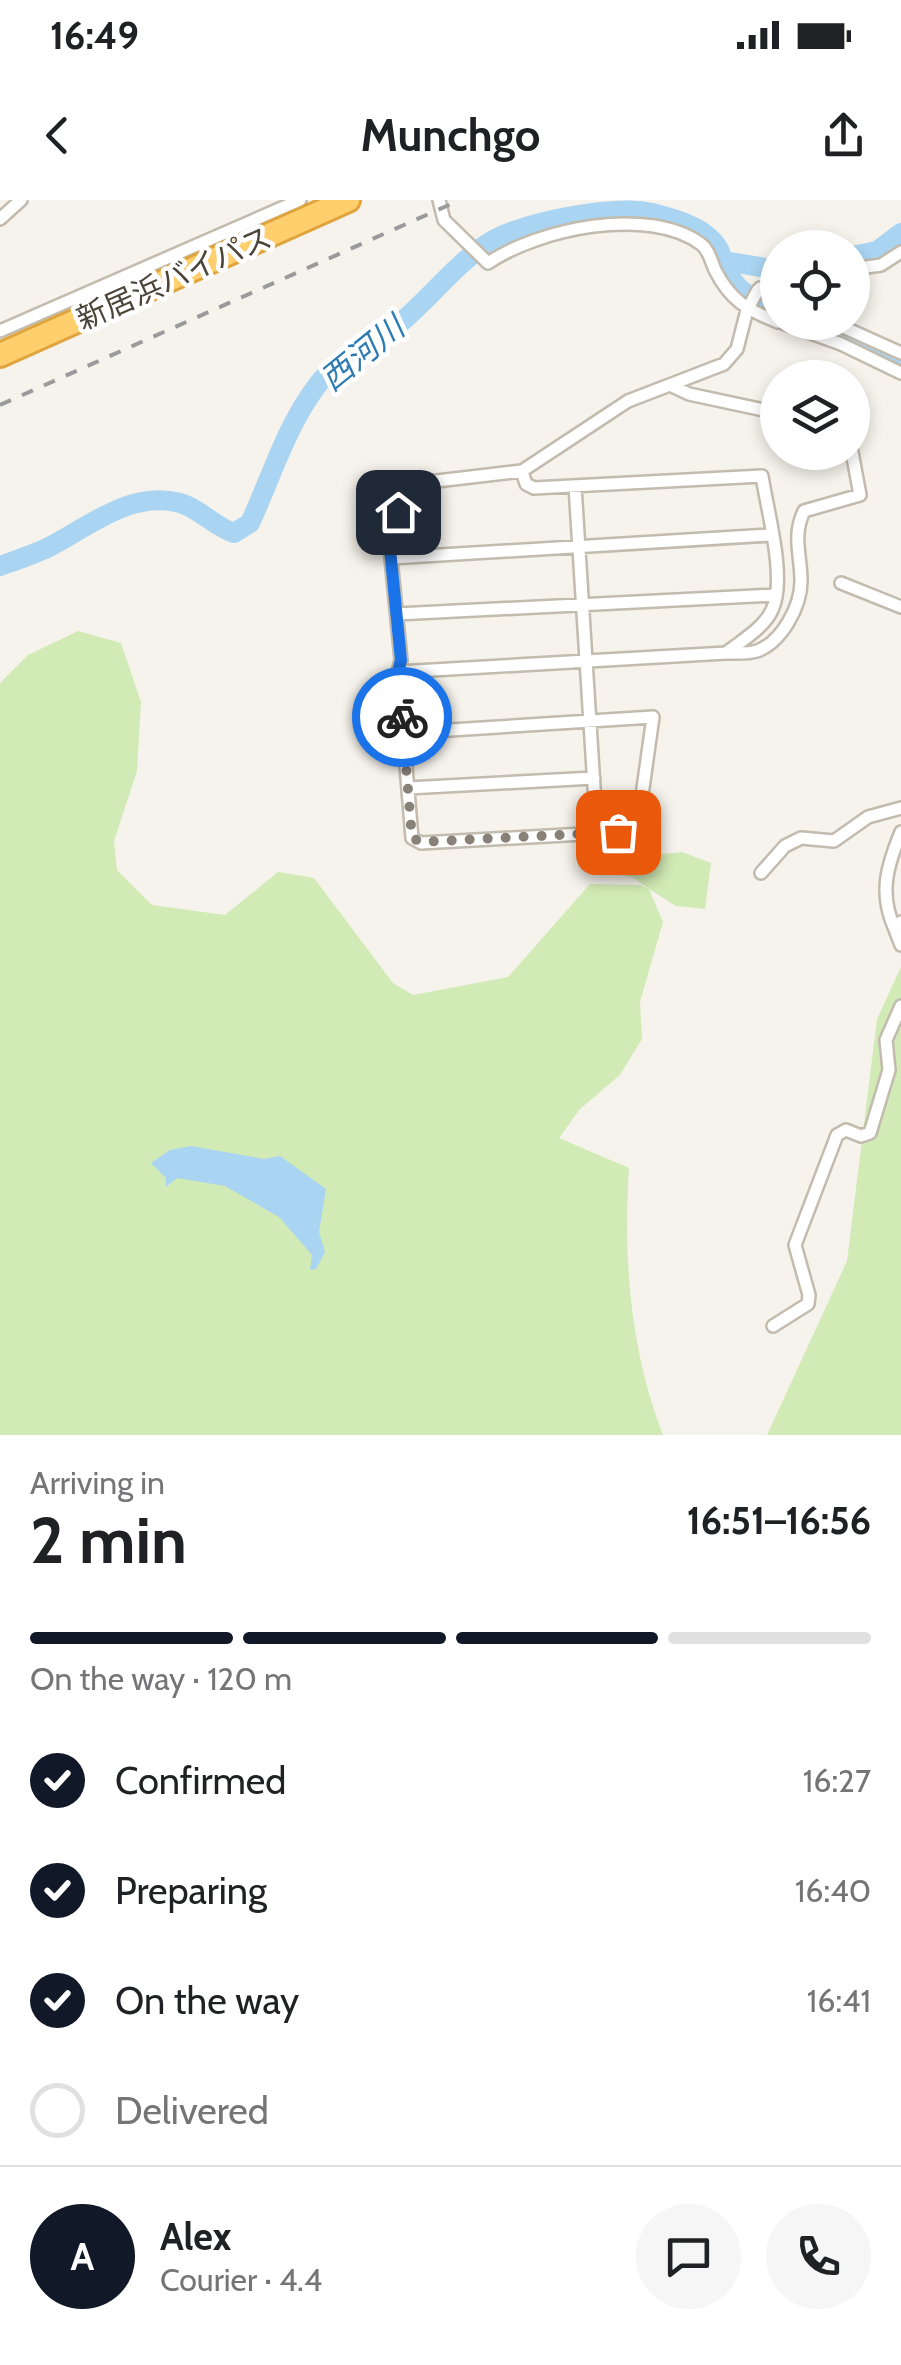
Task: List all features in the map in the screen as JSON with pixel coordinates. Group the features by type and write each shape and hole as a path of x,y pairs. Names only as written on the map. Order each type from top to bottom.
{"highway":[{"name":"新居浜バイパス","path":"0,356 348,200"}],"street":[{"path":"0,218 20,200"},
{"path":"0,331 300,200"},
{"path":"439,200 444,220 488,263 531,242 579,230 611,224 654,225 700,244 726,291 760,313"},
{"path":"870,267 881,265 901,252"},
{"path":"403,733 653,717 638,832 421,842 412,838 408,788 403,733 398,672 401,660 391,558 398,512 420,484 522,471 628,401 724,364 737,350 748,307 759,289"},
{"path":"870,339 901,352"},
{"path":"830,340 901,373"},
{"path":"672,386 689,394 760,409"},
{"path":"398,672 755,652 767,646 792,618 801,579 796,548 804,511 860,495 855,470"},
{"path":"522,471 526,484 534,488 762,476 776,594 772,612 726,653"},
{"path":"575,486 598,834"},
{"path":"391,558 770,535"},
{"path":"841,583 901,608"},
{"path":"397,614 776,594"},
{"path":"408,788 594,778"},
{"path":"761,873 785,846 801,838 834,841 868,817 901,808"},
{"path":"901,832 885,880 884,900 898,924 901,946"},
{"path":"773,1326 808,1304 795,1245 831,1143 846,1130 861,1136 870,1133 878,1117 889,1070 886,1040 901,1006"}],"green space":[{"path":"78,631 121,643 141,702 137,771 114,841 117,870 152,905 225,915 278,872 314,878 393,983 413,995 508,977 590,884 641,885 649,889 663,922 640,1002 642,1039 620,1075 580,1109 559,1138 629,1168 627,1236 631,1303 643,1370 663,1435 0,1435 0,683 28,655"},
{"path":"682,852 711,863 705,909 676,906 634,878 588,868 587,862"},
{"path":"901,967 901,1435 767,1435 847,1261 877,1019"}],"water":[{"path":"191,1146 264,1159 280,1156 326,1189 319,1232 325,1252 316,1269 310,1270 312,1255 279,1217 225,1186 177,1178 166,1187 166,1178 151,1163 170,1150"}],"waterway":[{"name":"西河川","path":"0,566 51,546 112,512 145,501 180,503 234,533 250,523 296,419 324,377 394,328 477,251 523,228 616,211 652,213 677,220 713,241 733,281 760,302"},
{"name":"西河川","path":"870,252 901,233"},
{"name":"西河川","path":"724,261 760,267"},
{"path":"852,340 901,362"}],"railway":[{"path":"0,405 460,200"}],"way so far":[{"path":"402,717 412,838 421,842 618,832"}],"route":[{"path":"398,512 390,549 401,660 398,672 402,717"}]}
